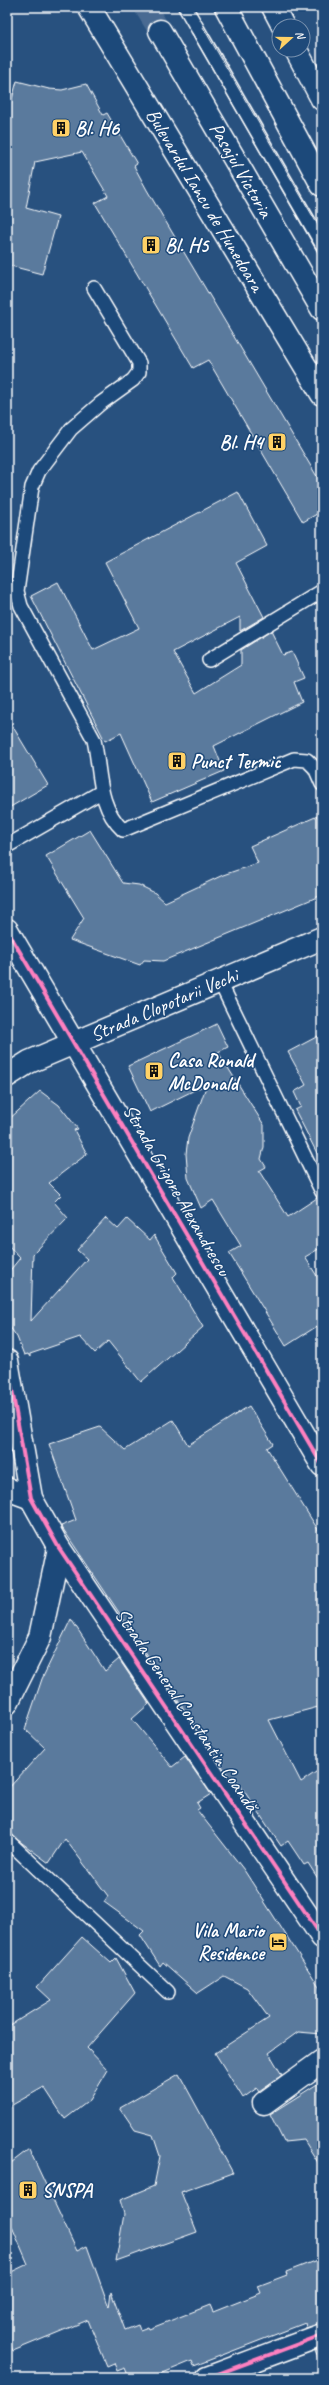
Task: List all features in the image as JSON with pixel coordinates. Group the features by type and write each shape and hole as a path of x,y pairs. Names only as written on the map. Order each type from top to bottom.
{"street":[{"name":"Bulevardul Iancu de Hunedoara","path":"89,7 322,394"},
{"path":"226,7 322,185"},
{"path":"273,7 279,18"},
{"name":"Pasajul Victoria","path":"160,31 322,309"},
{"path":"300,58 322,99"},
{"name":"Strada Grigore Alexandrescu","path":"7,930 322,1465"},
{"name":"Strada Clopotarii Vechi","path":"7,1076 29,1062 322,938"},
{"path":"7,1362 30,1498"},
{"path":"7,1489 30,1498"},
{"name":"Strada General Constantin Coandă","path":"30,1498 59,1548 322,1937"},
{"path":"7,1703 40,1637 59,1548"},
{"path":"264,2103 322,2061"},
{"path":"207,2378 322,2335"}],"lane":[{"name":"Pasajul Victoria","path":"185,7 322,244"},
{"path":"94,288 139,363 139,372 133,380 100,403 71,429 39,471 32,487 17,591 21,606 94,740 98,758 101,792 117,824 123,830 294,759 307,760 315,768 322,784"},
{"path":"210,660 322,591"},
{"path":"7,846 101,792"},
{"path":"220,982 322,1192"},
{"path":"7,1840 168,1992"}],"building":[{"path":"17,81 49,89 62,90 86,84 103,115 107,113 137,164 134,166 147,190 322,485 322,511 303,522 208,360 193,368 95,203 108,196 82,152 35,162 26,208 58,217 42,274 7,265 7,117"},
{"path":"238,492 267,546 236,563 264,617 240,631 240,617 173,652 196,693 241,665 241,650 271,631 283,655 292,652 304,678 294,682 302,702 214,746 224,771 152,802 121,733 105,741 31,596 58,582 93,650 139,628 105,562"},
{"path":"7,717 48,785 7,809"},
{"path":"322,814 322,895 163,961 144,960 140,965 70,940 84,918 46,856 90,830 123,883 139,885 155,893 165,902 223,875 258,863 250,846"},
{"path":"217,1024 228,1047 218,1052 264,1125 264,1147 261,1159 266,1167 259,1171 288,1217 317,1198 322,1200 322,1247 305,1257 322,1284 322,1323 286,1346 229,1253 241,1246 213,1200 201,1208 188,1178 186,1154 188,1138 207,1084 150,1112 128,1066"},
{"path":"322,1034 322,1163 295,1110 301,1107 294,1092 306,1085 288,1052"},
{"path":"40,1091 59,1105 78,1129 74,1130 87,1154 49,1183 61,1195 54,1202 68,1218 33,1254 31,1321 87,1259 77,1250 106,1218 118,1229 127,1219 150,1240 154,1235 177,1273 173,1277 203,1327 141,1382 108,1341 95,1353 80,1337 30,1354 30,1357 28,1354 24,1355 17,1337 7,1323 7,1274 20,1258 7,1244 7,1121"},
{"path":"249,1406 273,1444 267,1448 322,1536 322,1706 269,1720 301,1782 322,1768 322,1885 308,1863 304,1865 288,1841 281,1846 236,1779 232,1781 61,1526 76,1520 49,1444 100,1427 125,1450 173,1420 188,1445"},
{"path":"71,1619 105,1671 119,1659 149,1704 132,1719 172,1767 185,1757 211,1794 197,1803 200,1808 197,1810 244,1870 322,1991 322,2034 298,2032 269,2053 282,2075 259,2091 257,2088 243,2098 215,2053 269,2018 247,1988 224,1976 198,1993 163,1962 160,1966 140,1935 144,1931 104,1902 108,1896 65,1839 49,1863 7,1832 7,1790 45,1748 25,1729 42,1679"},
{"path":"82,1937 111,1963 116,1958 135,1993 87,2048 108,2070 90,2100 65,2119 44,2087 7,2108 7,2027 51,2000 37,1987"},
{"path":"179,2074 233,2173 181,2192 197,2232 116,2261 124,2214 120,2200 154,2186 160,2156 153,2135 135,2130 120,2108"},
{"path":"322,2081 322,2169 304,2140 284,2142 270,2114"},
{"path":"29,2149 77,2251 87,2246 109,2307 111,2292 125,2330 138,2325 140,2330 148,2327 149,2329 210,2305 213,2312 261,2293 258,2286 287,2275 286,2272 322,2258 322,2323 306,2328 305,2323 194,2366 192,2361 151,2378 129,2378 125,2368 117,2371 114,2363 107,2366 88,2320 13,2351 7,2338 7,2274 28,2264 7,2215 7,2166"},
{"path":"322,2348 322,2363 320,2363 315,2351"}],"tunnel":[{"path":"145,7 160,31"}],"tram line":[{"path":"203,27 322,232"},
{"path":"192,33 322,260"}],"cycle path":[{"path":"7,930 322,1465"},
{"path":"7,1361 31,1498 59,1548 322,1937"},
{"path":"207,2378 322,2335"}],"place":[{"name":"Bl. H6","path":"61,128"},
{"name":"Bl. H5","path":"151,245"},
{"name":"Bl. H4","path":"277,442"},
{"name":"Punct Termic","path":"177,761"},
{"name":"Casa Ronald McDonald","path":"154,1071"},
{"name":"Vila Mario Residence","path":"278,1942"},
{"name":"SNSPA","path":"28,2190"}]}
